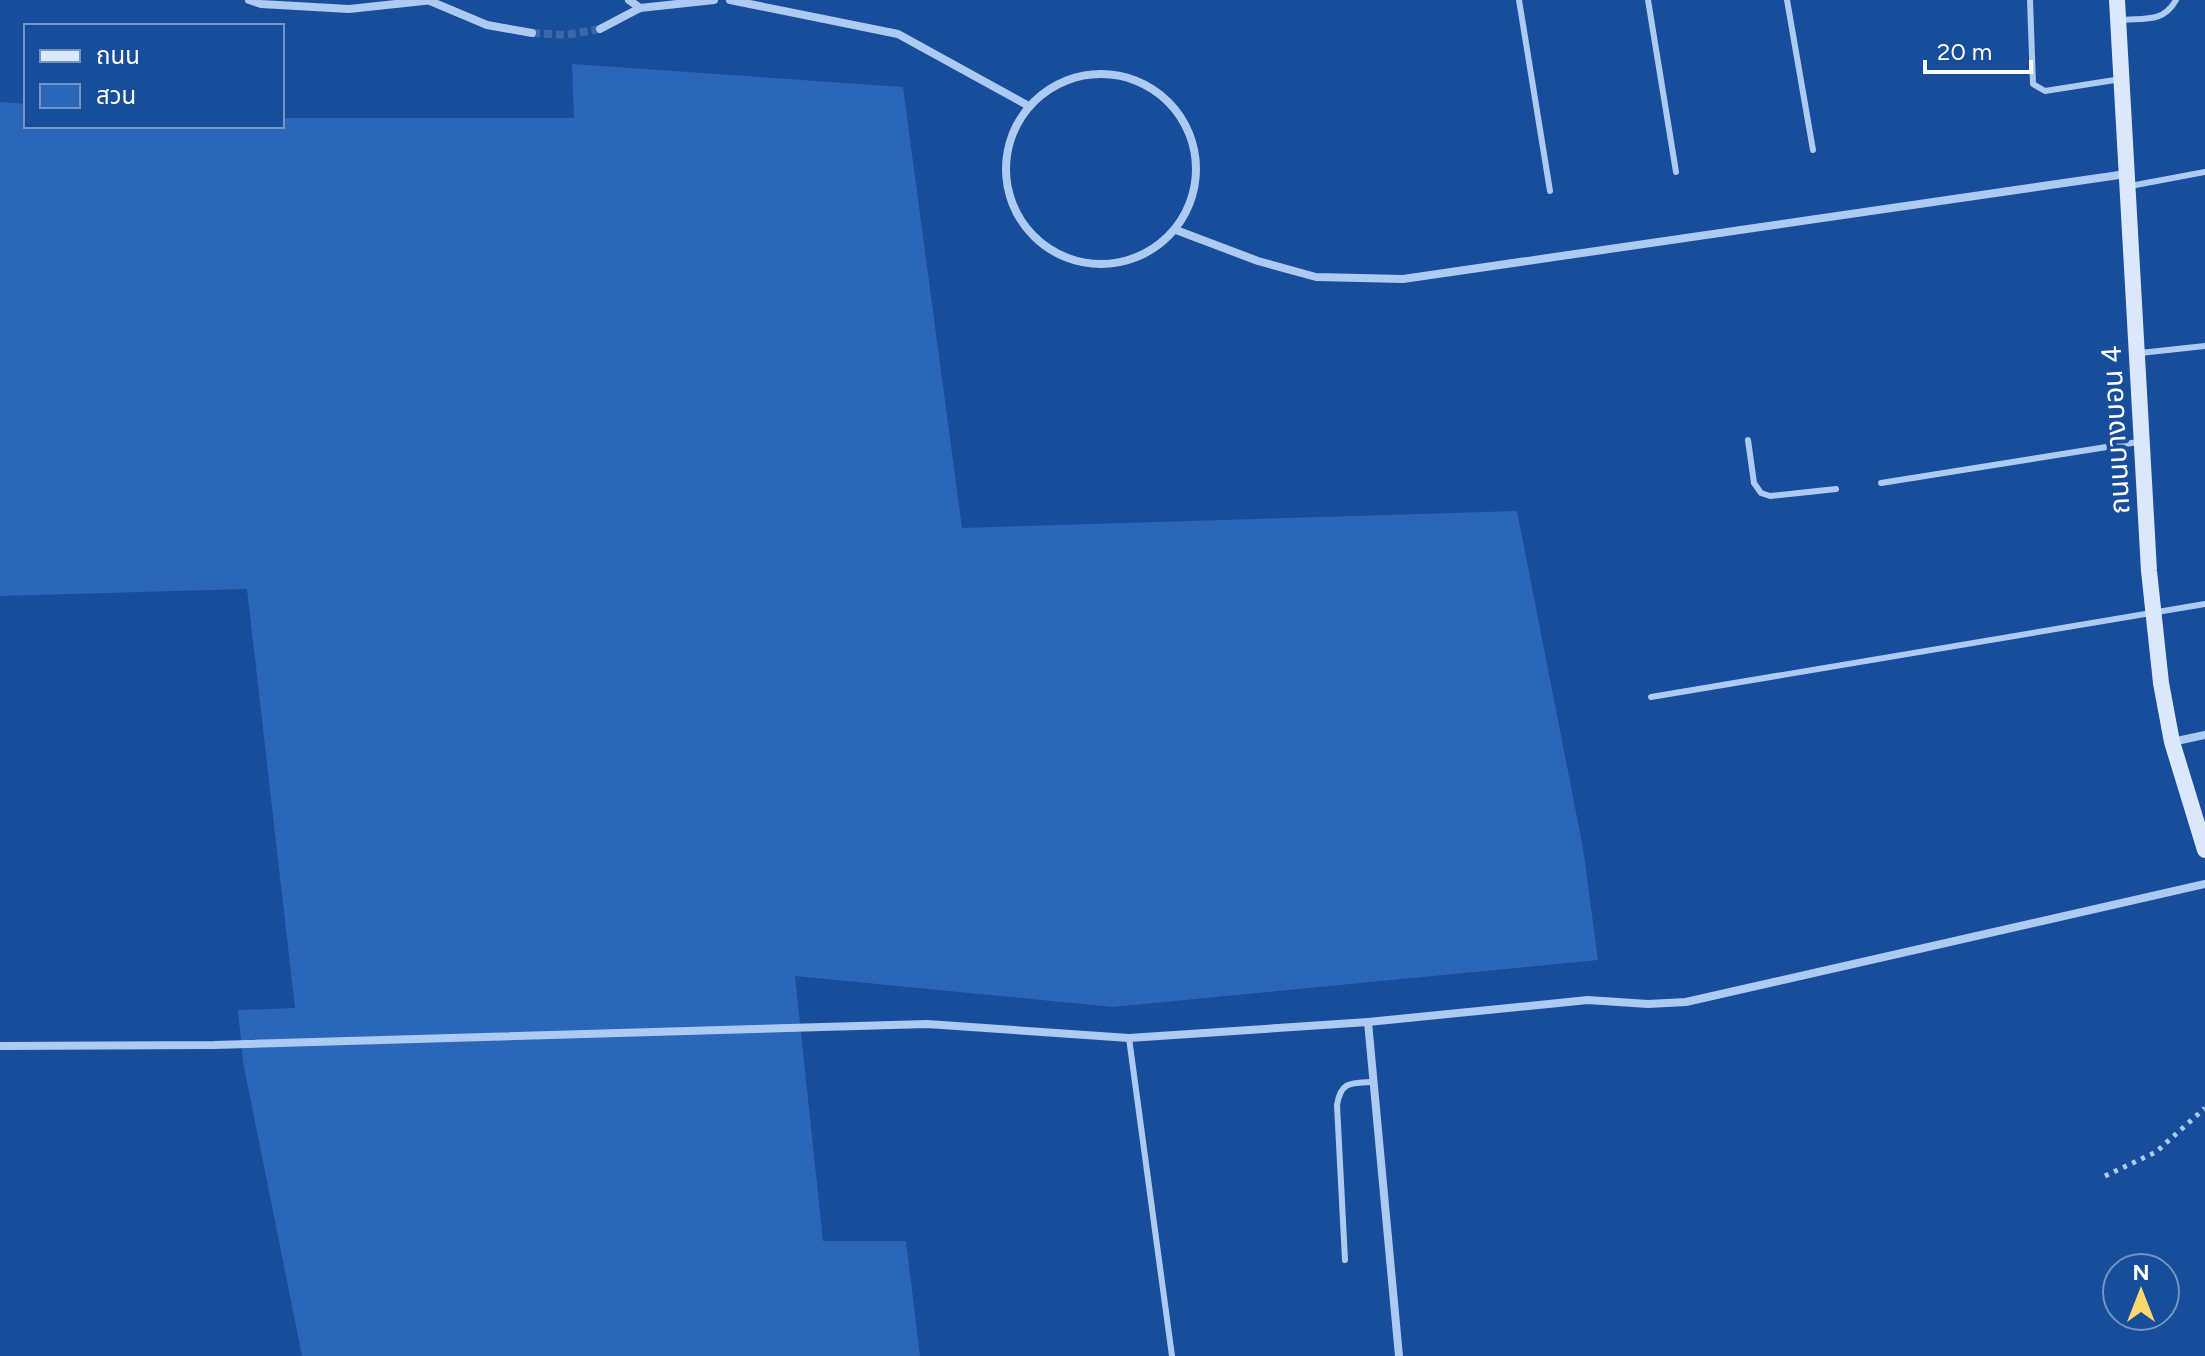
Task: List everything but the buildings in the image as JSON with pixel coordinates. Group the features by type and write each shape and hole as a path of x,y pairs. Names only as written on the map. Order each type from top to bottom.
{"street":[{"path":"249,0 261,4 349,9 432,1 487,25 532,33"},
{"path":"629,0 640,8"},
{"path":"600,29 640,8 714,0"},
{"path":"730,0 898,34 1027,105"},
{"name":"ถนนบางบอน 4","path":"2117,0 2153,613 2172,742 2205,850"},
{"path":"1118,74 1163,95 1192,136 1197,185 1176,230 1134,260 1084,264 1038,243 1009,201 1006,151 1027,105 1068,78 1118,74"},
{"path":"1176,230 1258,261 1316,277 1403,279 2127,180"},
{"path":"2172,742 2205,735"},
{"path":"0,1046 214,1045 927,1024 1129,1038 1368,1022 1588,1000 1648,1004 1686,1002 2205,884"},
{"path":"1368,1022 1399,1356"}],"lane":[{"path":"1519,0 1550,191"},
{"path":"1648,0 1676,172"},
{"path":"1787,0 1813,150"},
{"path":"2030,0 2033,84 2045,91 2121,79"},
{"path":"2118,20 2157,18 2169,12 2176,0"},
{"path":"2127,180 2205,172"},
{"path":"2137,354 2205,346"},
{"path":"1748,440 1754,483 1761,493 1770,496 1836,489"},
{"path":"1881,483 2141,441"},
{"path":"1651,697 2205,604"},
{"path":"1129,1038 1172,1356"},
{"path":"1345,1260 1337,1105 1339,1092 1351,1083 1372,1082"}],"path":[{"path":"2105,1176 2156,1152 2205,1108"}],"green space":[{"path":"572,64 903,87 962,528 1517,511 1583,848 1598,960 1113,1007 795,976 823,1241 906,1241 920,1356 302,1356 243,1062 238,1010 295,1008 247,589 0,596 0,102 24,104 24,128 284,128 284,118 574,118"}],"tunnel":[{"path":"532,33 566,35 600,29"}]}
